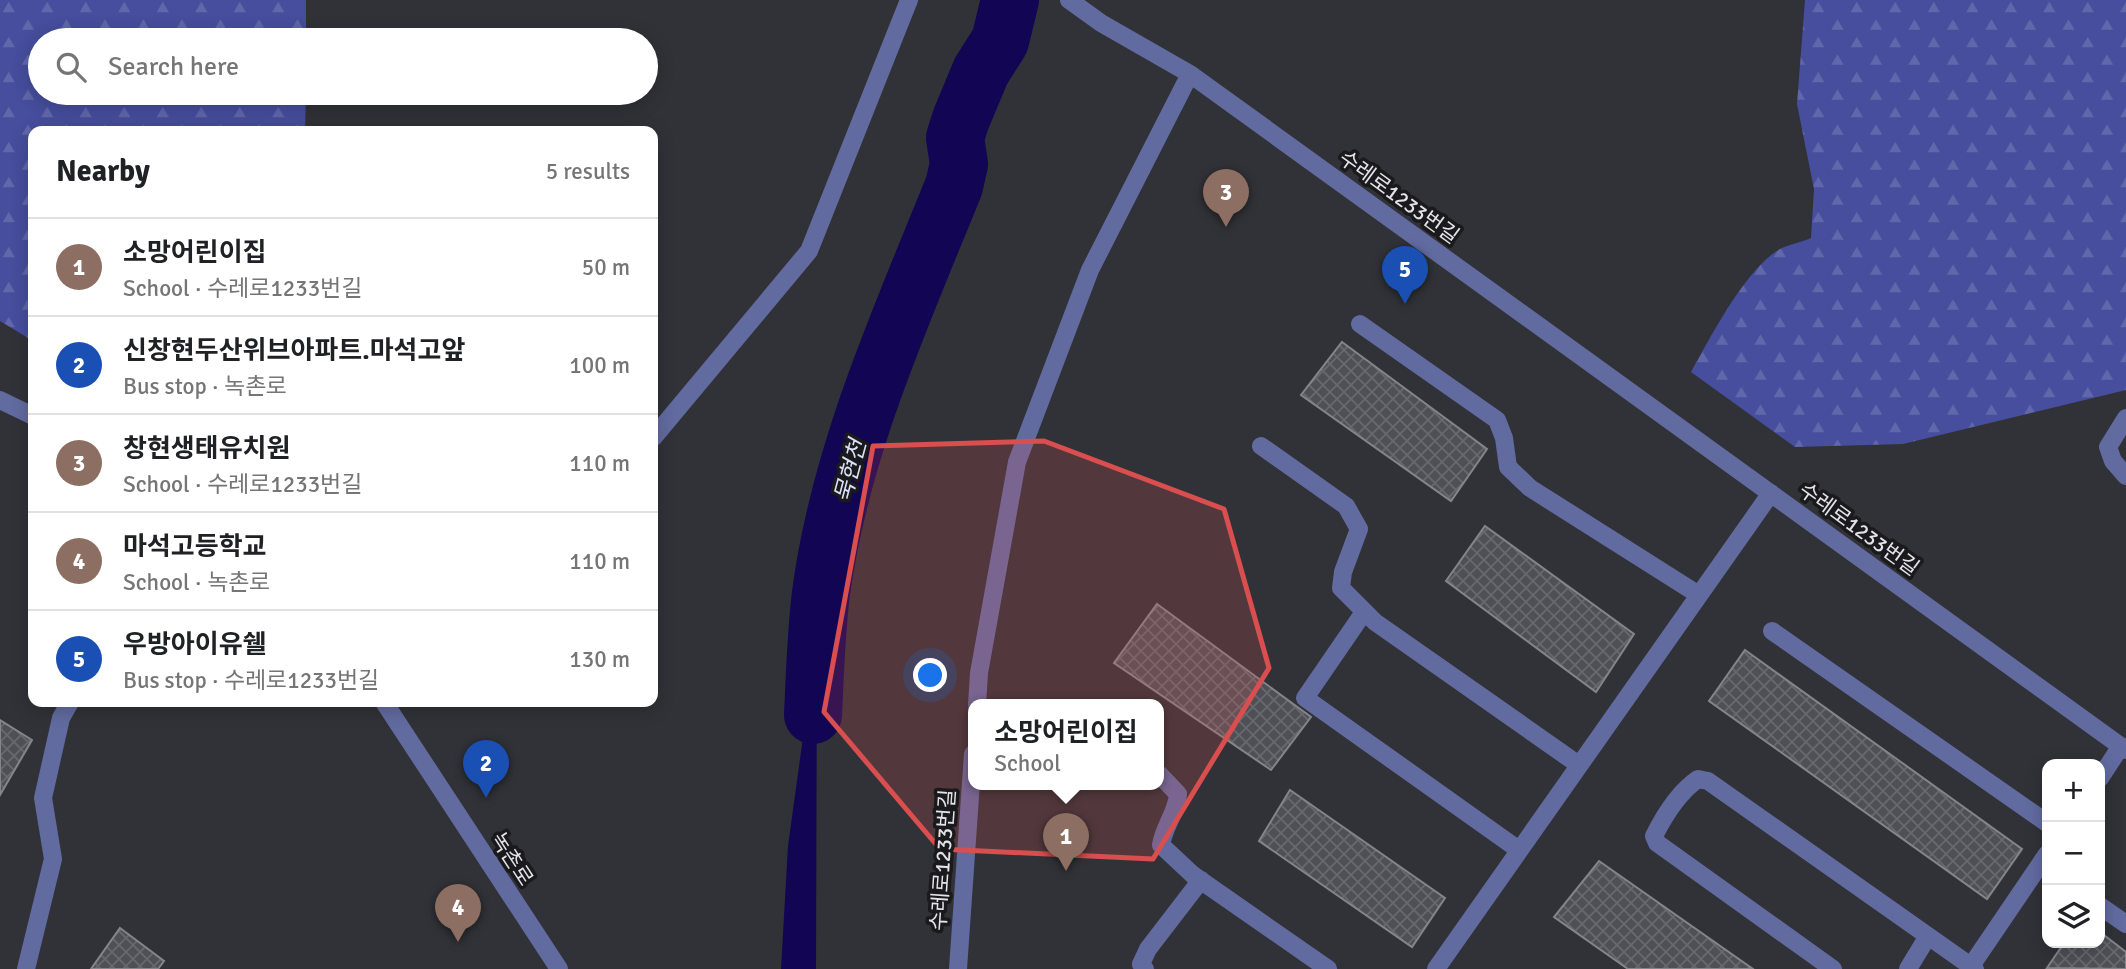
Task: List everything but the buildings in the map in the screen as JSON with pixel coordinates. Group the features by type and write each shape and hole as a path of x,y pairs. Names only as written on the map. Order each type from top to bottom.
{"street":[{"path":"658,432 809,251 908,0"},
{"name":"수레로1233번길","path":"1069,0 1101,23 1190,74 2124,748"},
{"path":"977,699 979,673 1017,462 1090,270 1190,74"},
{"path":"1360,324 1497,420 1504,438 1508,467 1530,488 1699,595"},
{"path":"0,400 28,414"},
{"path":"2126,418 2108,447 2113,461 2126,476"},
{"path":"1261,446 1346,506 1355,517 1359,528 1340,588 1364,612 1579,765"},
{"path":"1436,969 1771,494"},
{"path":"1364,612 1305,698 1519,850"},
{"path":"1772,631 2046,822"},
{"path":"26,969 53,859 43,798 61,718 67,707"},
{"name":"녹촌로","path":"394,707 559,969"},
{"path":"2105,772 2124,748"},
{"path":"1164,779 1178,794 1177,804 1163,830 1161,845 1201,880 1328,969"},
{"path":"1833,969 1657,843 1654,836 1664,817 1691,784 1698,779 1708,780 1973,968 2042,867"},
{"name":"수레로1233번길","path":"958,969 970,790"},
{"path":"1145,969 1141,964 1148,949 1201,880"},
{"path":"2105,909 2126,924"},
{"path":"1908,969 1928,936"}],"highlighted area":[{"path":"1044,441 1224,509 1269,668 1153,859 940,849 824,712 873,446"}],"green space":[{"path":"0,0 306,0 306,28 28,28 28,105 306,105 305,126 28,126 28,338 0,321"},
{"path":"1805,0 2126,0 2126,390 1903,444 1795,447 1691,372 1730,305 1754,271 1780,249 1811,238 1814,189 1797,104"}],"shaded area":[{"path":"817,636 816,969 781,969 788,846"}],"waterway":[{"name":"묵현천","path":"813,715 821,593 842,488 875,385 954,186 959,164 955,138 981,71 1000,41 1010,0"}],"place":[{"name":"창현생태유치원","path":"1226,227"},
{"name":"우방아이유쉘","path":"1405,304"},
{"name":"신창현두산위브아파트.마석고앞","path":"486,798"},
{"name":"소망어린이집","path":"1066,871"},
{"name":"마석고등학교","path":"458,942"}]}
